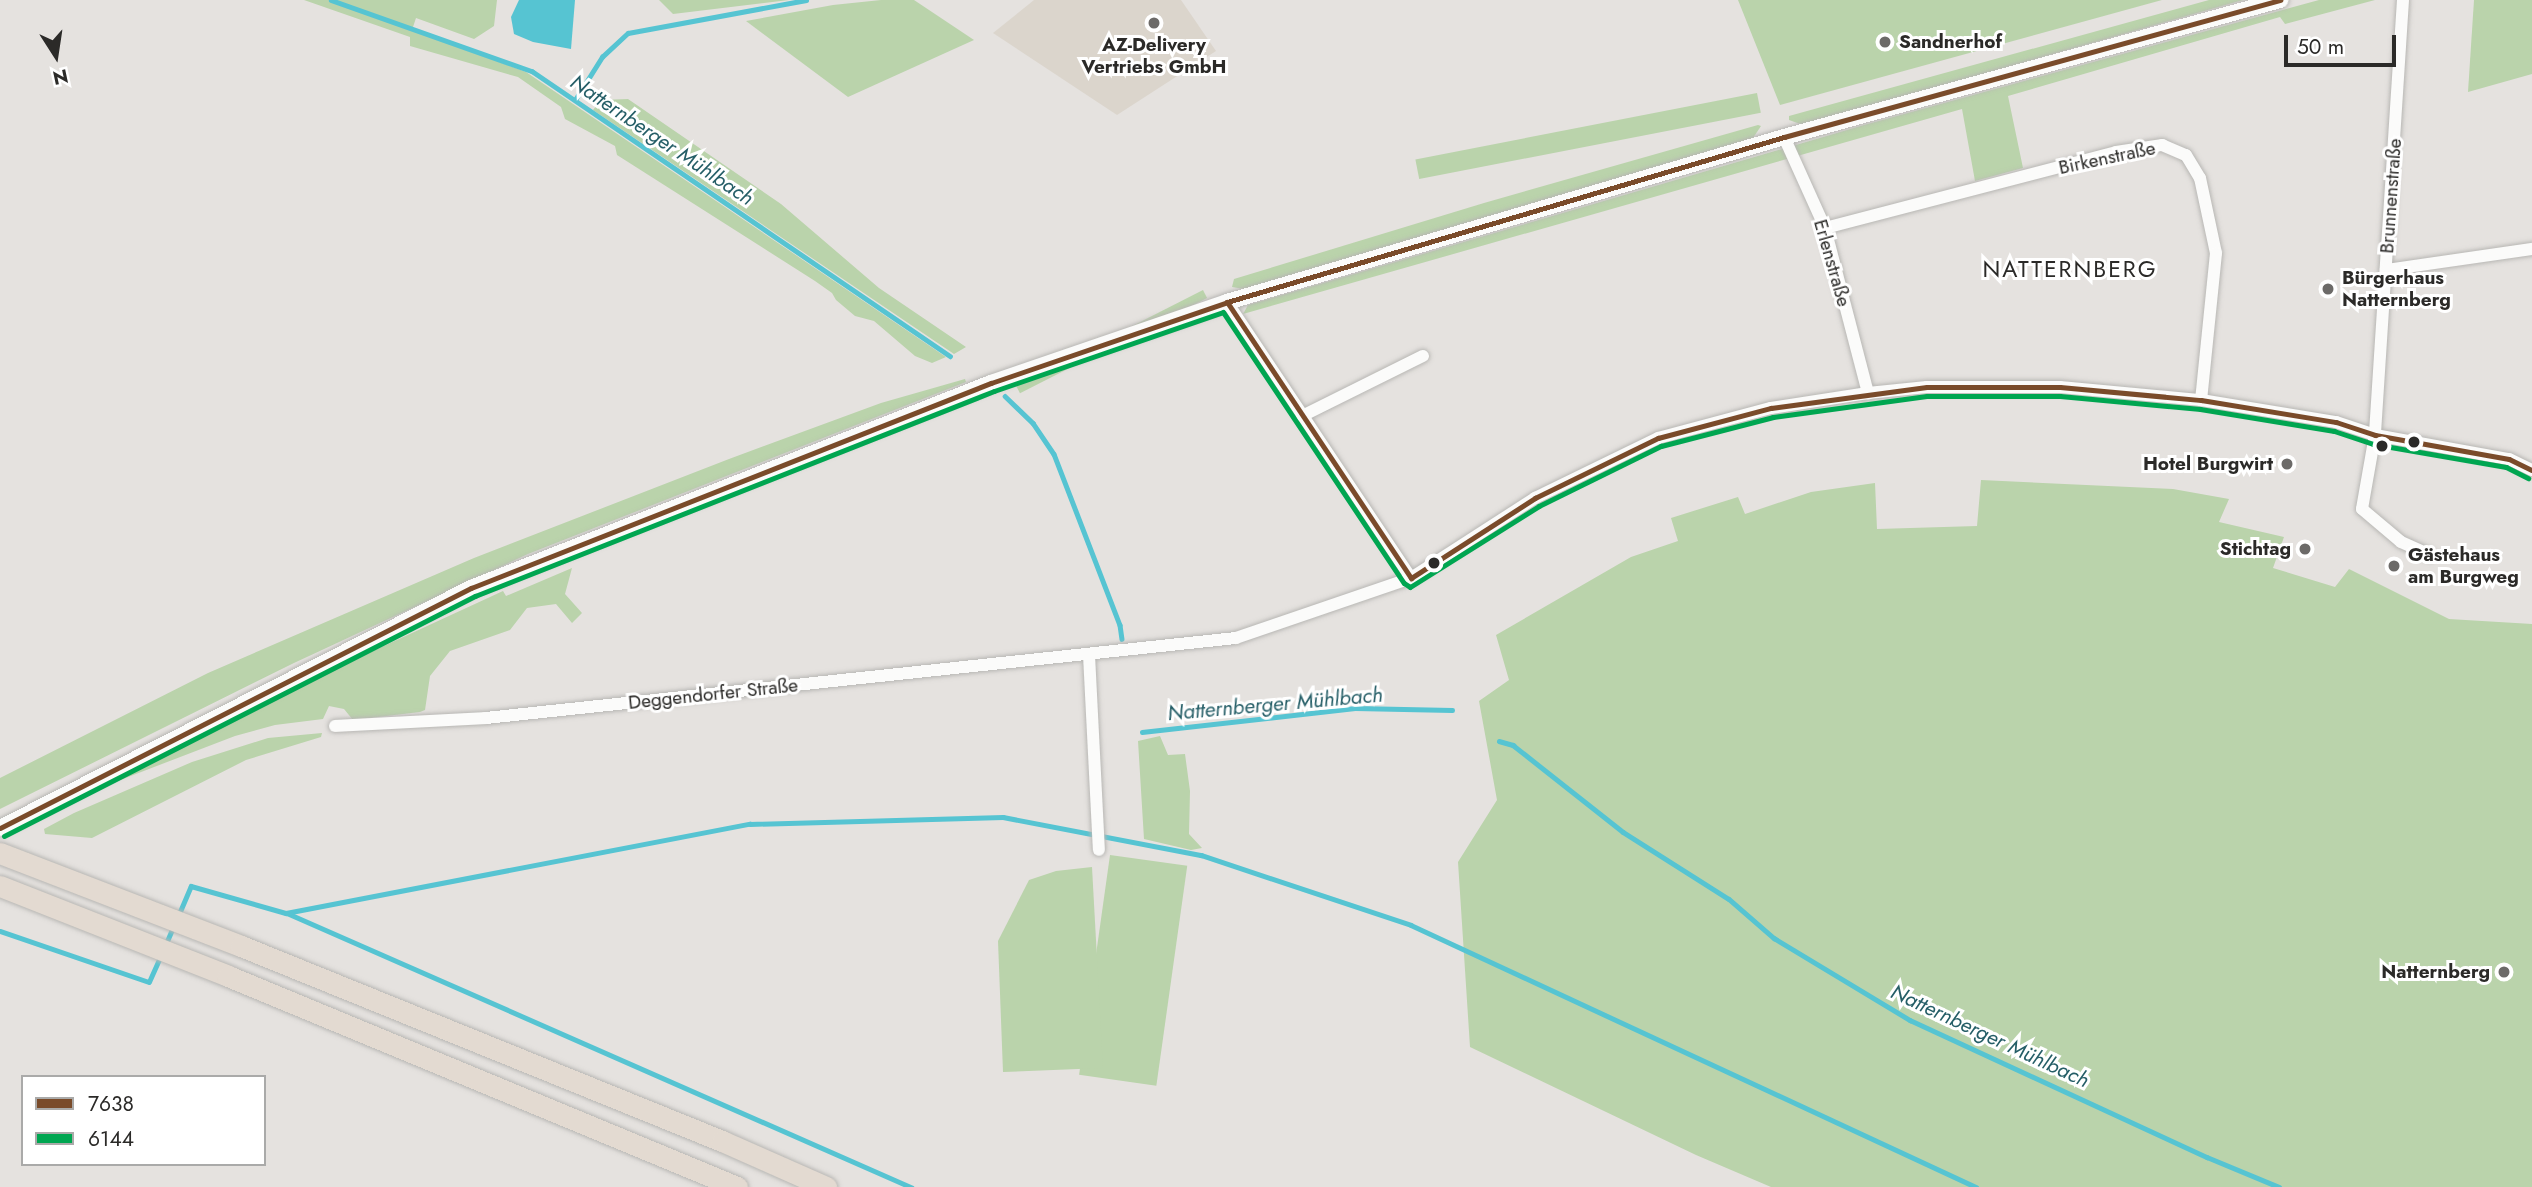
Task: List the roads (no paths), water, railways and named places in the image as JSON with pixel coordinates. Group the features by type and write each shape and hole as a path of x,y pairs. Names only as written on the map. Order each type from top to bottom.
{"highway":[{"path":"0,853 189,926 722,1141 826,1187"},
{"path":"0,886 178,956 737,1187"}],"main road":[{"path":"0,828 471,588 991,383 1227,302 1784,137 2280,0"}],"street":[{"name":"Brunnenstraße","path":"2403,0 2375,435 2362,509 2401,542 2430,555"},
{"name":"Erlenstraße","path":"1784,137 1825,228 1868,393"},
{"name":"Birkenstraße","path":"1825,228 2116,152 2162,145 2186,155 2200,178 2216,253 2201,400"},
{"path":"2386,270 2532,249"},
{"path":"1227,302 1411,578"},
{"path":"1302,416 1423,356"},
{"name":"Deggendorfer Straße","path":"335,726 486,718 1236,638 1411,578 1535,498 1658,438 1771,408 1868,393 1927,387 2060,387 2201,400 2336,422 2375,435 2509,459 2532,458"},
{"name":"Deggendorfer Straße","path":"2509,459 2532,470"},
{"path":"1090,655 1098,840"}],"water":[{"path":"519,0 575,0 571,49 533,42 514,34 511,17"}],"waterway":[{"name":"Natternberger Mühlbach","path":"331,0 532,71 950,356"},
{"path":"575,100 602,57 628,33 806,0"},
{"name":"Natternberger Mühlbach","path":"1005,396 1033,423 1054,454 1120,625 1122,639"},
{"name":"Natternberger Mühlbach","path":"1142,732 1355,708 1452,710"},
{"name":"Natternberger Mühlbach","path":"1499,741 1513,745 1623,832 1729,899 1774,938 1910,1020 2207,1157 2279,1187"},
{"path":"179,914 191,886 286,913 750,824 1003,817 1201,855 1411,925 1976,1187"},
{"path":"287,913 911,1187"},
{"path":"165,946 174,925"},
{"path":"0,931 149,982 160,957"}],"place":[{"name":"AZ-Delivery Vertriebs GmbH","path":"1154,23"},
{"name":"Sandnerhof","path":"1885,42"},
{"name":"Bürgerhaus Natternberg","path":"2328,289"},
{"name":"Hotel Burgwirt","path":"2287,464"},
{"name":"Stichtag","path":"2305,549"},
{"name":"Gästehaus am Burgweg","path":"2394,566"},
{"name":"Natternberg","path":"2504,972"}],"district":[{"name":"NATTERNBERG","path":"2070,269"}]}
